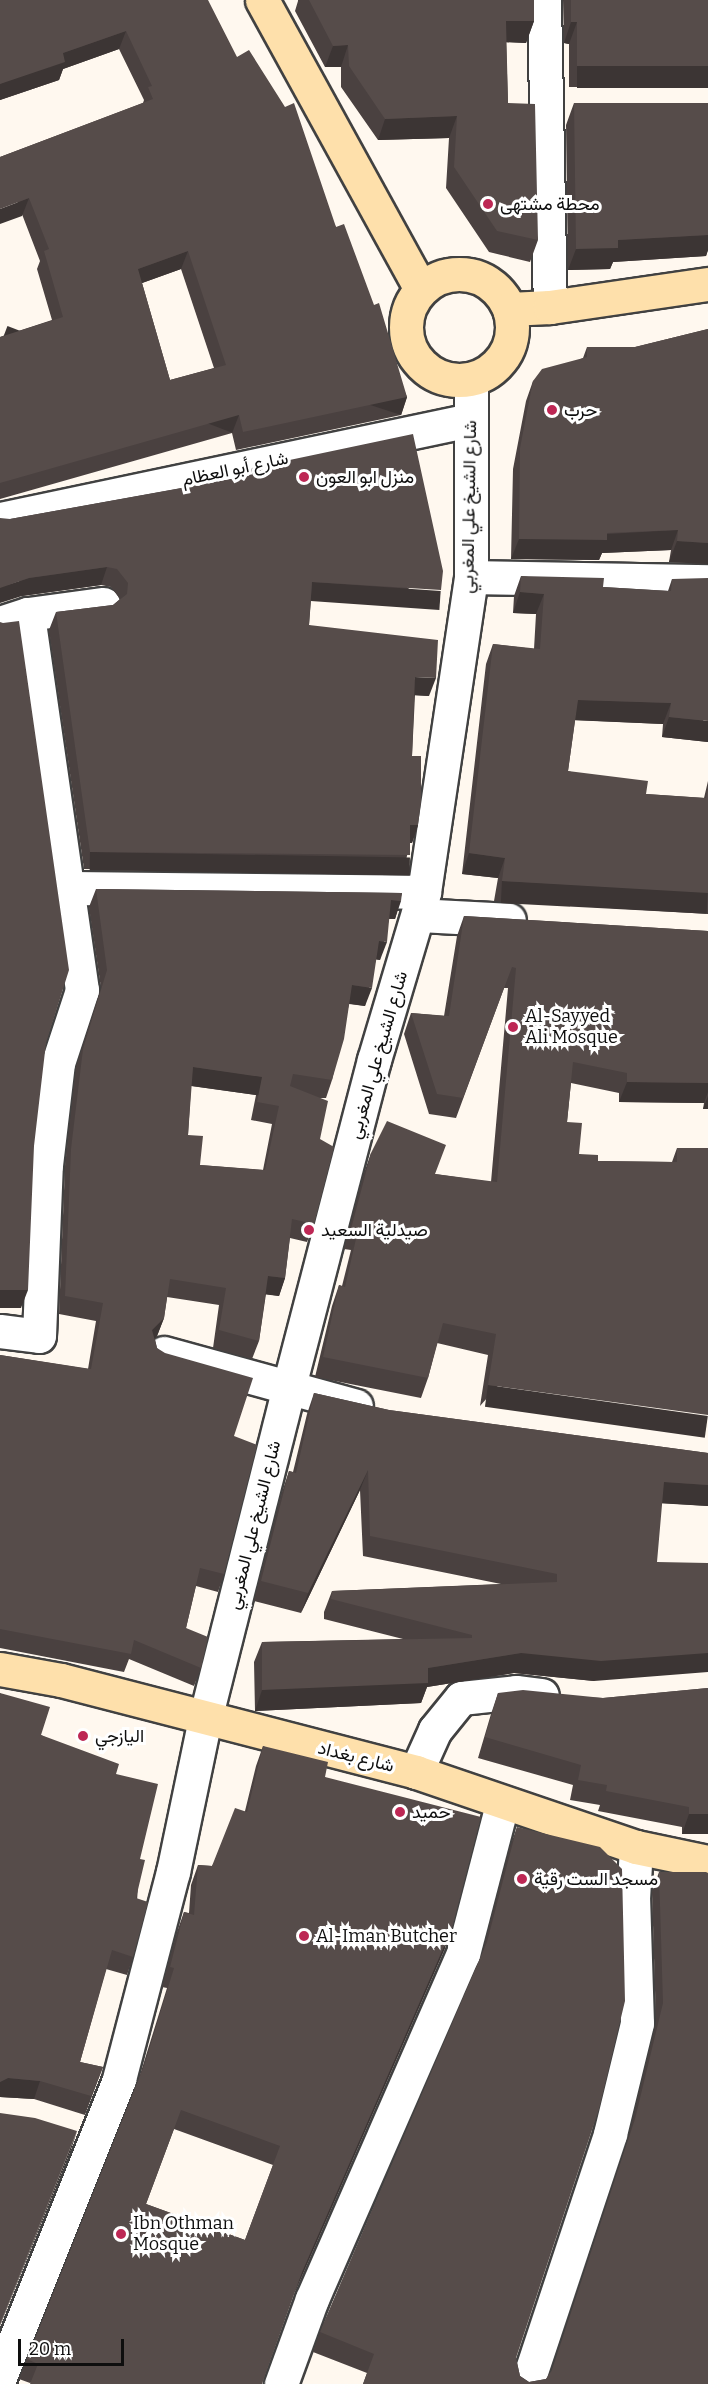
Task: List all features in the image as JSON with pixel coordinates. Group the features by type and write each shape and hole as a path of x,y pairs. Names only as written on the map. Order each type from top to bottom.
{"street":[{"path":"262,0 421,288"},
{"path":"544,0 550,307"},
{"path":"547,106 581,106"},
{"path":"471,274 487,281 501,293 509,309 512,326 501,360 471,379 437,376 411,353 406,319 421,288 435,278 471,274"},
{"path":"509,309 550,307 708,284"},
{"name":"شارع الشيخ علي المغربي","path":"0,2378 119,2079 173,1872 205,1719 289,1386 374,1060 421,903 471,578 469,420 471,379"},
{"name":"شارع أبو العظام","path":"0,519 469,420"},
{"path":"471,578 708,581"},
{"path":"0,1331 39,1336 46,1165 58,1063 82,990 14,619 103,604"},
{"path":"65,888 421,903 534,922"},
{"path":"164,1353 289,1386 332,1401 384,1412"},
{"name":"شارع بغداد","path":"0,1669 61,1680 416,1772 502,1804 636,1847 708,1862"},
{"path":"416,1772 435,1730 461,1698 516,1692 572,1698"},
{"path":"281,2384 312,2299 463,1954 502,1804"},
{"path":"527,2384 610,2134 637,2024 633,1899 636,1847"},
{"path":"64,2128 97,2138"}],"building":[{"path":"0,0 208,0 237,57 249,50 285,107 294,103 336,227 344,224 374,305 379,303 407,397 243,432 239,415 0,483 0,337 63,317 44,251 49,249 29,198 0,209 0,157 153,99 148,87 152,86 126,31 63,53 65,62 0,84","holes":["188,251 226,365 170,380 138,269"]},
{"path":"309,0 534,0 534,21 506,21 508,103 535,104 538,240 497,231 454,167 457,116 385,119 349,66 348,45 333,46"},
{"path":"571,0 708,0 708,66 577,66 577,22 571,22"},
{"path":"574,103 708,103 708,235 618,240 618,248 576,249"},
{"path":"708,329 708,543 677,541 678,530 607,533 607,540 519,539 520,448 533,381 542,369 587,357 587,347 635,347"},
{"path":"413,434 443,571 441,590 312,582 309,625 438,640 436,678 415,677 412,756 421,756 421,801 418,825 410,825 410,855 90,852 56,612 113,605 127,594 128,583 117,569 107,567 29,578 0,588 0,518 10,519 253,475 252,468"},
{"path":"521,576 604,578 603,587 671,591 672,579 708,578 708,721 669,717 671,703 578,700 568,771 648,781 646,794 706,798 708,789 708,893 502,881 505,858 469,853 493,644 540,649 544,594 520,592"},
{"path":"19,621 69,970 46,1043 34,1146 28,1290 0,1290 0,622"},
{"path":"96,889 402,893 401,901 391,900 387,942 379,941 372,988 352,985 344,1039 332,1080 293,1074 290,1086 328,1101 320,1139 334,1147 314,1224 292,1219 285,1278 268,1276 259,1341 219,1330 226,1288 170,1279 164,1318 152,1330 157,1348 165,1353 253,1378 234,1436 257,1445 224,1574 200,1568 186,1628 208,1637 201,1668 134,1640 131,1654 0,1629 0,1355 91,1369 103,1303 65,1296 71,1149 83,1049 107,970","holes":["193,1067 262,1077 257,1102 279,1106 265,1170 200,1165 203,1136 188,1135"]},
{"path":"464,916 708,931 708,1083 627,1082 627,1073 573,1062 567,1122 582,1123 579,1154 598,1155 598,1161 677,1162 677,1148 708,1148 708,1415 488,1385 496,1334 443,1323 428,1378 323,1357 339,1285 345,1287 358,1230 351,1229 371,1153 387,1121 446,1145 435,1174 497,1182 516,968 512,967 463,1098 437,1094 411,1013 449,1016"},
{"path":"314,1393 389,1410 708,1453 708,1485 664,1482 657,1562 708,1563 708,1653 601,1661 521,1653 428,1668 428,1683 262,1690 262,1642 472,1638 472,1635 331,1599 332,1591 557,1582 557,1574 370,1536 368,1470 308,1593 261,1581 289,1471 296,1473"},
{"path":"708,1688 708,1814 689,1814 689,1807 606,1791 607,1785 578,1780 581,1765 485,1737 498,1693 523,1690 603,1698"},
{"path":"0,1693 50,1707 41,1735 119,1764 116,1774 158,1784 140,1859 145,1860 136,1898 148,1902 133,1957 112,1950 80,2062 103,2067 91,2096 40,2081 8,2078 0,2082"},
{"path":"263,1746 328,1762 325,1777 481,1817 452,1928 302,2272 262,2384 30,2384 38,2364 27,2359 144,2066 174,1968 170,1967 184,1912 194,1915 198,1865 212,1866 235,1808 247,1812","holes":["181,2110 280,2146 245,2240 146,2204"]},
{"path":"517,1827 600,1847 622,1869 625,2001 599,2109 516,2358 520,2376 529,2382 546,2379 552,2370 635,2119 663,2003 659,1872 706,1872 708,1873 708,2384 363,2384 374,2354 320,2332 487,1942"},
{"path":"0,2113 35,2118 77,2131 0,2325"}],"place":[{"name":"محطة مشتهى","path":"488,204"},
{"name":"حرب","path":"552,410"},
{"name":"منزل ابو العون","path":"304,477"},
{"name":"Al-Sayyed Ali Mosque","path":"513,1027"},
{"name":"صيدلية السعيد","path":"309,1230"},
{"name":"اليازجي","path":"83,1736"},
{"name":"حميد","path":"400,1812"},
{"name":"مسجد الست رقية","path":"522,1879"},
{"name":"Al-Iman Butcher","path":"304,1936"},
{"name":"Ibn Othman Mosque","path":"121,2234"}]}
